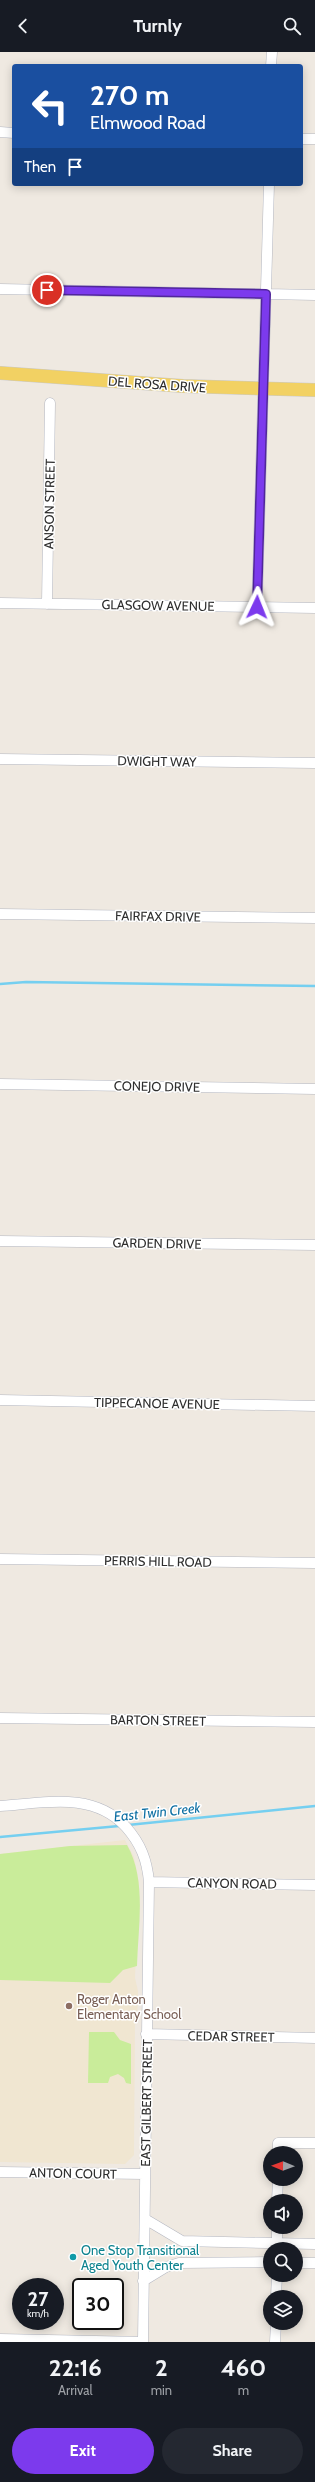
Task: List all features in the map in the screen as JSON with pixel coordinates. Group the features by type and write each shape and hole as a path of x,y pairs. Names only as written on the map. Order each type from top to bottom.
{"main road":[{"name":"DEL ROSA DRIVE","path":"0,372 183,386 315,390"}],"street":[{"path":"271,64 272,52"},
{"path":"0,132 12,133"},
{"path":"303,139 315,139"},
{"path":"257,607 269,186"},
{"path":"0,289 315,295"},
{"name":"ANSON STREET","path":"47,604 50,403"},
{"name":"GLASGOW AVENUE","path":"0,603 315,608"},
{"name":"DWIGHT WAY","path":"0,758 315,763"},
{"name":"FAIRFAX DRIVE","path":"0,914 315,918"},
{"name":"CONEJO DRIVE","path":"0,1084 315,1089"},
{"name":"GARDEN DRIVE","path":"0,1241 315,1245"},
{"name":"TIPPECANOE AVENUE","path":"0,1400 315,1406"},
{"name":"PERRIS HILL ROAD","path":"0,1559 315,1563"},
{"name":"BARTON STREET","path":"0,1718 315,1722"},
{"name":"EAST GILBERT STREET","path":"0,1806 81,1802 106,1810 136,1839 146,1861 149,1882 143,2342"},
{"name":"CANYON ROAD","path":"149,1882 315,1885"},
{"name":"CEDAR STREET","path":"146,2034 315,2038"},
{"path":"278,2146 278,2142 315,2143"},
{"name":"ANTON COURT","path":"0,2172 145,2174"},
{"path":"145,2219 182,2240 263,2245"},
{"path":"303,2245 315,2244"},
{"path":"144,2281 166,2267 179,2263 263,2262"},
{"path":"303,2262 315,2263"},
{"path":"275,2342 276,2330"},
{"path":"0,2339 143,2342"}],"shaded area":[{"name":"Roger Anton Elementary School","path":"125,1840 134,1857 139,1883 135,1978 138,1991 137,2022 135,2025 134,2155 125,2164 0,2162 0,1854"}],"green space":[{"path":"127,1845 137,1873 139,1888 140,1920 137,1966 123,1970 110,1983 0,1980 0,1854 70,1846"},
{"path":"89,2032 114,2032 120,2040 131,2044 131,2084 126,2083 124,2078 118,2074 110,2077 108,2083 88,2083"}],"waterway":[{"path":"0,984 26,982 315,986"},
{"name":"East Twin Creek","path":"128,1825 315,1806"},
{"name":"East Twin Creek","path":"0,1837 119,1826"}],"place":[{"name":"Roger Anton Elementary School","path":"69,2006"},
{"name":"One Stop Transitional Aged Youth Center","path":"73,2257"}],"route":[{"path":"47,290 266,294 257,607"}]}
